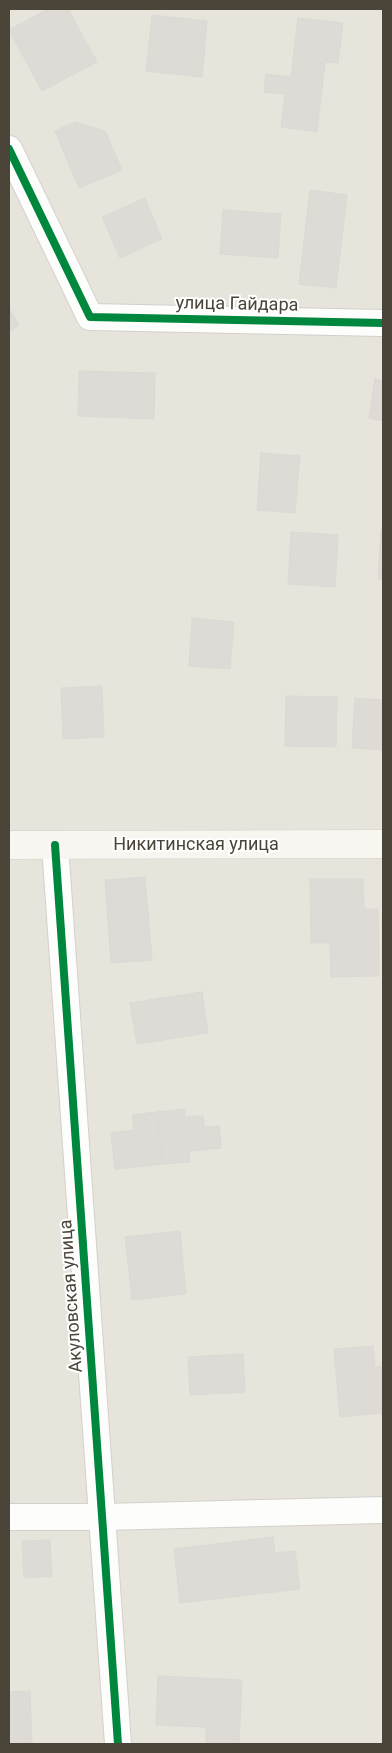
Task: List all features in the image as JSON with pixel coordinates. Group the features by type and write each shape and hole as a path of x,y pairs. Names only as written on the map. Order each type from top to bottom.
{"street":[{"name":"улица Гайдара","path":"9,150 90,317 383,322"},
{"name":"Никитинская улица","path":"9,845 383,844"},
{"name":"Акуловская улица","path":"55,845 118,1744"},
{"path":"9,1517 103,1517 383,1510"}],"shaded area":[{"path":"9,9 383,9 383,1744 9,1744"}],"building":[{"path":"48,9 68,9 97,62 42,91 9,30"},
{"path":"152,15 207,21 202,77 146,71"},
{"path":"298,18 343,23 338,63 325,62 317,132 281,127 285,94 264,92 266,74 291,77"},
{"path":"75,122 105,131 122,170 79,188 55,131"},
{"path":"310,190 347,195 336,288 299,284"},
{"path":"145,198 162,239 120,258 102,217"},
{"path":"223,210 281,214 278,258 220,254"},
{"path":"9,308 19,325 9,332"},
{"path":"79,371 155,373 154,419 78,416"},
{"path":"375,379 383,381 383,421 369,418"},
{"path":"261,453 300,456 295,513 257,510"},
{"path":"381,530 383,530 383,580 378,579"},
{"path":"291,532 338,535 335,587 288,584"},
{"path":"192,618 234,622 230,669 189,666"},
{"path":"102,686 104,737 63,739 61,688"},
{"path":"286,696 337,697 336,747 285,746"},
{"path":"355,698 383,700 383,750 352,748"},
{"path":"145,877 152,960 111,963 105,880"},
{"path":"310,879 363,879 364,909 378,909 379,976 331,977 330,943 311,943"},
{"path":"202,992 208,1033 137,1044 130,1003"},
{"path":"184,1109 185,1117 203,1116 204,1127 219,1126 221,1148 189,1151 190,1162 163,1164 157,1112"},
{"path":"157,1112 163,1164 115,1169 111,1133 134,1130 132,1115"},
{"path":"180,1231 186,1294 132,1300 125,1237"},
{"path":"373,1346 375,1367 383,1366 383,1413 340,1417 334,1349"},
{"path":"243,1354 245,1392 190,1395 188,1357"},
{"path":"273,1537 275,1553 295,1551 300,1589 180,1603 174,1549"},
{"path":"50,1540 52,1576 24,1578 22,1541"},
{"path":"158,1676 242,1680 239,1744 206,1744 206,1727 156,1725"},
{"path":"30,1691 32,1744 9,1744 9,1692"}],"cycle path":[{"path":"9,149 90,317 383,323"},
{"path":"55,845 118,1744"}]}
